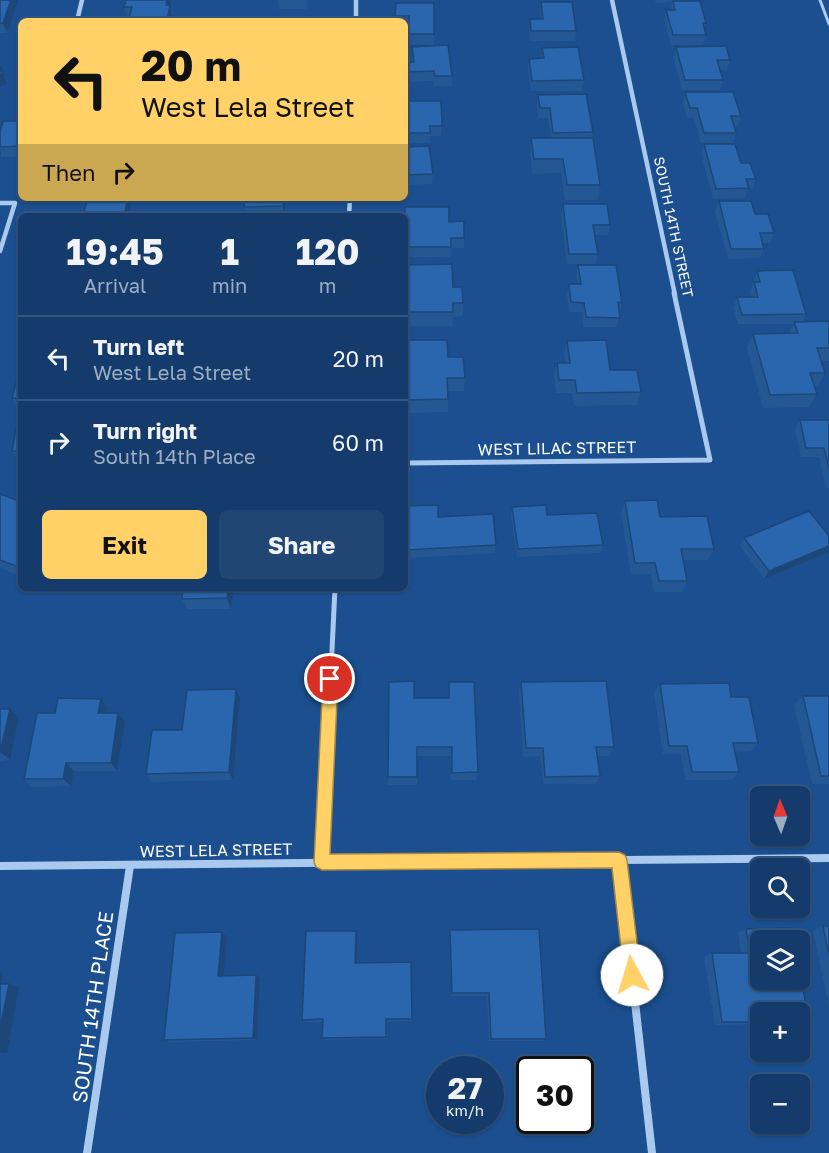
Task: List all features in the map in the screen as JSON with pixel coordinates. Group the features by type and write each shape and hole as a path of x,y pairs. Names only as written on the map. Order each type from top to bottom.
{"street":[{"path":"78,18 82,0"},
{"path":"356,0 356,18"},
{"name":"SOUTH 14TH STREET","path":"612,0 710,460"},
{"path":"0,203 15,203 0,251"},
{"name":"WEST LILAC STREET","path":"408,463 710,460"},
{"path":"322,862 335,591"},
{"name":"WEST LELA STREET","path":"0,866 829,858"},
{"path":"619,860 652,1153"},
{"name":"SOUTH 14TH PLACE","path":"87,1153 130,866"}],"lane":[{"path":"820,0 829,24"}],"building":[{"path":"0,0 11,0 3,23 0,23"},
{"path":"126,0 167,0 166,5 170,5 168,18 129,18 132,7 124,7"},
{"path":"673,1 700,1 706,23 703,23 706,35 673,35 666,10 675,10"},
{"path":"541,2 572,2 576,31 531,31 530,19 543,19"},
{"path":"396,3 434,3 434,34 409,34 409,16 395,16"},
{"path":"448,45 452,76 435,76 434,71 408,72 408,63 414,62 412,47"},
{"path":"726,46 730,60 717,60 723,80 685,80 676,47"},
{"path":"578,47 584,80 532,81 529,59 544,58 542,48"},
{"path":"685,92 733,92 741,116 731,116 736,133 704,133 697,108 690,108"},
{"path":"586,94 593,132 553,133 550,108 540,108 538,95"},
{"path":"408,101 441,101 442,126 430,126 430,133 408,133"},
{"path":"3,121 18,121 18,146 0,147"},
{"path":"531,138 593,138 600,185 567,185 563,159 534,159"},
{"path":"704,144 735,144 741,163 750,163 756,179 746,179 749,188 716,189"},
{"path":"429,146 433,174 408,175 408,147"},
{"path":"87,201 127,201 124,213 84,213"},
{"path":"245,201 284,201 283,206 244,207"},
{"path":"719,201 751,201 755,214 768,214 774,233 760,233 764,249 731,249"},
{"path":"563,204 607,204 610,225 593,225 598,254 569,254"},
{"path":"405,207 449,207 449,222 464,221 464,238 451,238 451,247 408,247 408,213 405,213"},
{"path":"452,264 453,287 462,287 463,303 453,303 453,312 408,312 409,265"},
{"path":"578,265 616,265 622,303 618,302 620,318 586,317 584,303 571,302 569,284 581,284"},
{"path":"793,270 806,314 742,315 737,297 758,297 754,282 760,282 757,271"},
{"path":"829,321 829,348 817,348 825,373 810,373 817,394 770,395 753,334 798,333 794,322"},
{"path":"408,340 447,340 448,357 463,357 465,378 447,378 448,399 408,400"},
{"path":"606,340 610,370 637,370 641,392 577,393 575,380 559,380 557,363 570,363 567,341"},
{"path":"18,376 18,398 12,398"},
{"path":"800,420 829,420 829,468 824,448 806,448"},
{"path":"17,424 18,424 18,451 12,451"},
{"path":"0,494 18,501 18,567 0,560"},
{"path":"657,500 660,517 707,516 714,549 681,549 687,581 659,581 655,563 635,563 625,501"},
{"path":"438,505 438,517 493,514 496,545 408,550 408,506"},
{"path":"546,505 547,515 597,513 603,545 518,549 512,507"},
{"path":"809,511 829,536 829,546 769,571 744,538"},
{"path":"183,591 228,591 227,598 182,599"},
{"path":"414,681 414,698 449,698 449,682 474,682 478,772 452,773 452,747 417,747 417,777 388,777 389,682"},
{"path":"606,681 614,747 596,747 600,776 545,777 543,748 526,748 521,682"},
{"path":"729,683 731,697 749,697 758,743 733,743 739,772 692,772 687,746 669,746 660,684"},
{"path":"236,689 229,772 146,774 152,730 182,730 187,690"},
{"path":"803,696 829,696 829,776 821,776"},
{"path":"58,698 101,699 98,713 118,713 111,763 66,763 63,779 24,779 37,713 55,713"},
{"path":"0,709 10,709 0,752"},
{"path":"823,926 829,926 829,955"},
{"path":"791,928 791,930 750,930 750,953 746,929"},
{"path":"539,929 546,1039 491,1039 489,993 452,993 450,930"},
{"path":"306,931 356,931 355,963 411,962 412,1019 386,1019 386,1037 322,1038 323,1019 302,1020"},
{"path":"222,932 218,976 256,975 253,1038 164,1040 175,933"},
{"path":"712,953 750,953 750,990 803,990 805,1002 750,1002 750,1022 722,1022"},
{"path":"0,984 9,984 0,1029"}],"route":[{"path":"330,679 322,862 619,860 632,975"}]}
